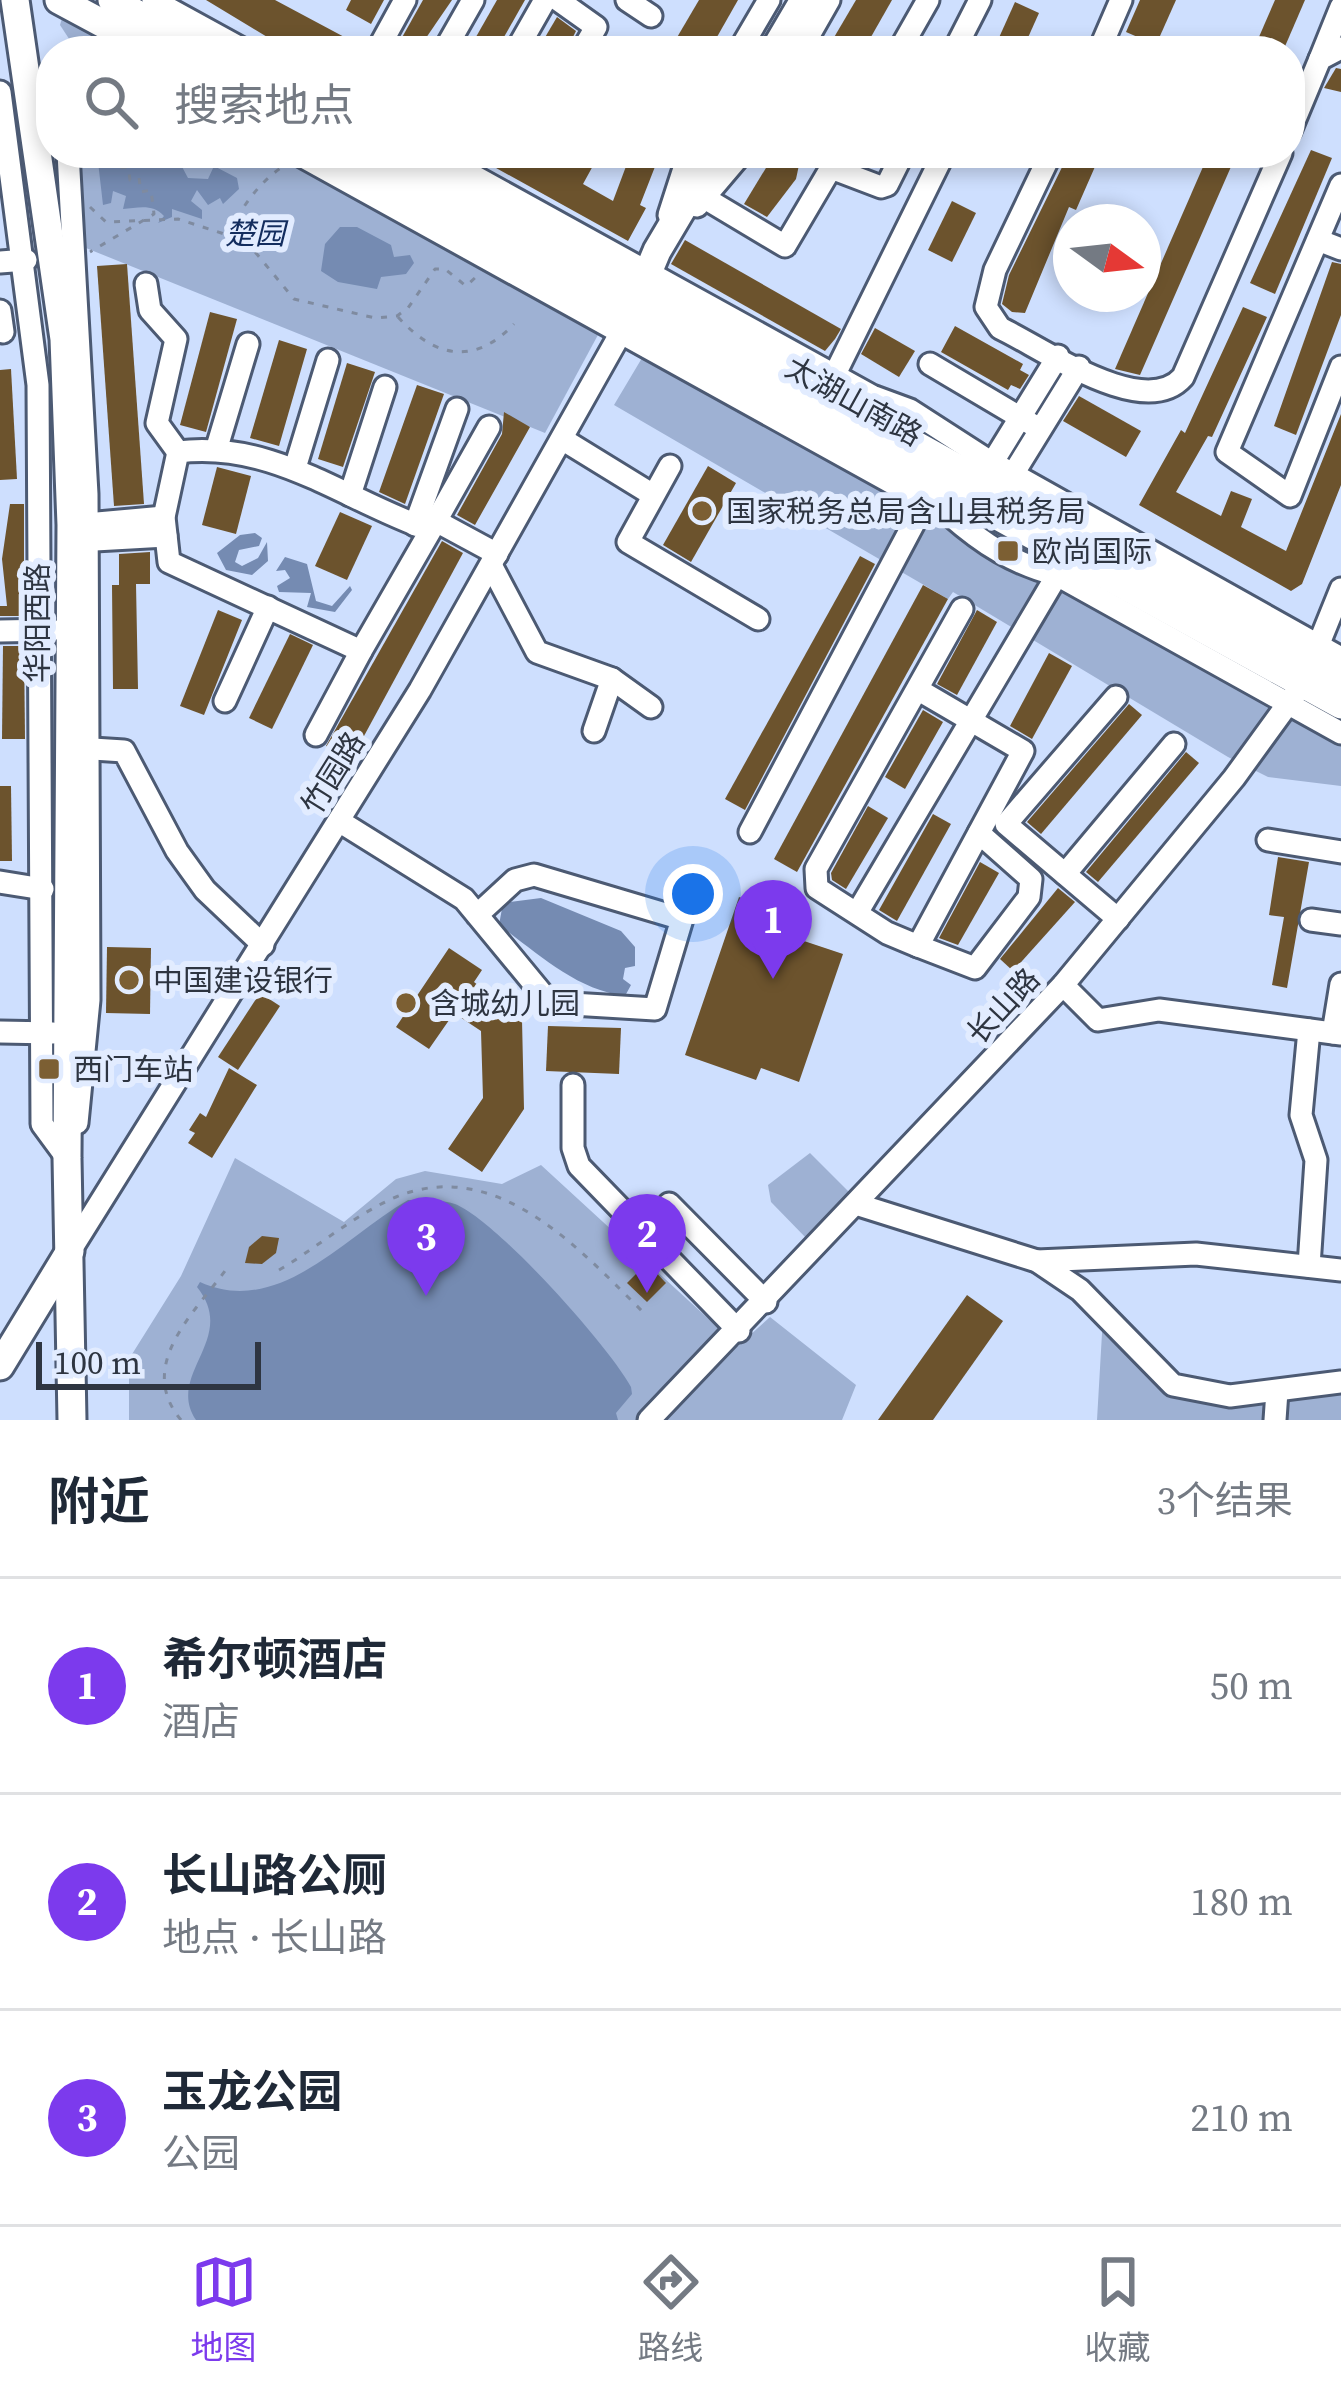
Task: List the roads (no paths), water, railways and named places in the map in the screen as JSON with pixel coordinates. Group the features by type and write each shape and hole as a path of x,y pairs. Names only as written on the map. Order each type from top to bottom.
{"main road":[{"name":"华阳西路","path":"15,0 36,147"},
{"path":"59,0 124,36"},
{"path":"112,0 177,36"},
{"path":"783,36 804,0"},
{"path":"34,133 36,129"},
{"name":"华阳西路","path":"39,168 64,339 79,533 70,630 79,748 55,1033 67,1158 72,1420"},
{"name":"太湖山南路","path":"370,168 639,293"},
{"name":"太湖山南路","path":"415,168 824,396 997,478 1306,674 1341,705"},
{"path":"639,293 706,168"},
{"name":"太湖山南路","path":"824,396 931,492 1064,565 1306,674 1341,680"},
{"path":"0,1366 70,1251"}],"street":[{"path":"153,0 219,36"},
{"path":"392,36 406,0"},
{"path":"452,36 472,0"},
{"path":"525,36 545,0"},
{"path":"558,0 596,27 591,36"},
{"path":"627,0 652,16"},
{"path":"748,36 769,0"},
{"path":"809,36 829,0"},
{"path":"908,36 928,0"},
{"path":"962,36 980,0"},
{"path":"1106,36 1121,0"},
{"path":"1305,95 1341,7"},
{"path":"1320,59 1341,48"},
{"path":"0,92 26,260 38,385 44,889 55,1033 0,1032"},
{"path":"67,1158 80,1111 89,1000 79,748 79,533 68,168"},
{"path":"318,168 639,293 824,396 937,168"},
{"path":"454,168 931,492 751,832"},
{"path":"639,293 684,168"},
{"path":"639,293 731,168"},
{"path":"693,191 785,246 832,168"},
{"path":"848,168 881,187 896,168"},
{"path":"1044,168 995,270 986,307 1000,328 1143,394 1173,388 1232,271 1275,168"},
{"path":"1341,185 1227,452 1290,496 1341,367"},
{"path":"1318,240 1341,249"},
{"path":"0,262 26,260"},
{"path":"146,284 150,310 176,339 157,423 178,452 165,526 169,562 361,650"},
{"name":"竹园路","path":"70,1251 339,821 494,560 639,293"},
{"path":"218,447 248,344"},
{"path":"295,468 328,359"},
{"path":"997,478 1068,362"},
{"path":"930,364 1030,423"},
{"path":"350,495 385,387"},
{"path":"427,525 457,410"},
{"path":"316,735 427,525 489,427"},
{"path":"562,439 653,495"},
{"path":"178,452 218,447 295,468 427,525 494,560 537,652 612,680 651,707"},
{"path":"670,466 628,542 758,619"},
{"path":"79,533 165,526"},
{"path":"857,913 1064,565"},
{"name":"长山路","path":"649,1420 739,1331 1063,986 1306,674 1341,589"},
{"path":"225,701 268,607"},
{"path":"962,609 813,880 817,888 918,946 976,968 1029,897 1030,879 979,832"},
{"path":"0,632 70,630"},
{"path":"1341,658 1306,674 1341,733"},
{"path":"594,731 612,680"},
{"path":"917,689 1023,752 918,946"},
{"path":"1116,697 1006,824 1118,919"},
{"path":"1065,874 1174,744"},
{"path":"79,748 124,752 177,851 205,890 263,945"},
{"path":"339,821 464,899 477,915 555,1003 655,1009 682,919 534,875 515,880 477,915"},
{"path":"1268,840 1341,852"},
{"path":"0,882 44,889"},
{"path":"1311,920 1341,924"},
{"path":"1063,986 1098,1020 1159,1010 1337,1034 1341,984"},
{"path":"1309,1266 1316,1160 1301,1115 1310,1030"},
{"path":"573,1085 573,1148 579,1166 739,1331"},
{"path":"669,1204 766,1302"},
{"path":"859,1205 1037,1261 1080,1290 1174,1385 1230,1396 1341,1382"},
{"path":"1037,1261 1196,1254 1341,1270"},
{"path":"1275,1420 1276,1391"}],"place":[{"name":"国家税务总局含山县税务局","path":"702,511"},
{"name":"欧尚国际","path":"1008,551"},
{"name":"希尔顿酒店","path":"773,979"},
{"name":"中国建设银行","path":"129,980"},
{"name":"含城幼儿园","path":"406,1003"},
{"name":"西门车站","path":"49,1069"},
{"name":"长山路公厕","path":"647,1293"},
{"name":"玉龙公园","path":"426,1296"}],"park label":[{"name":"楚园","path":"255,233"}]}
